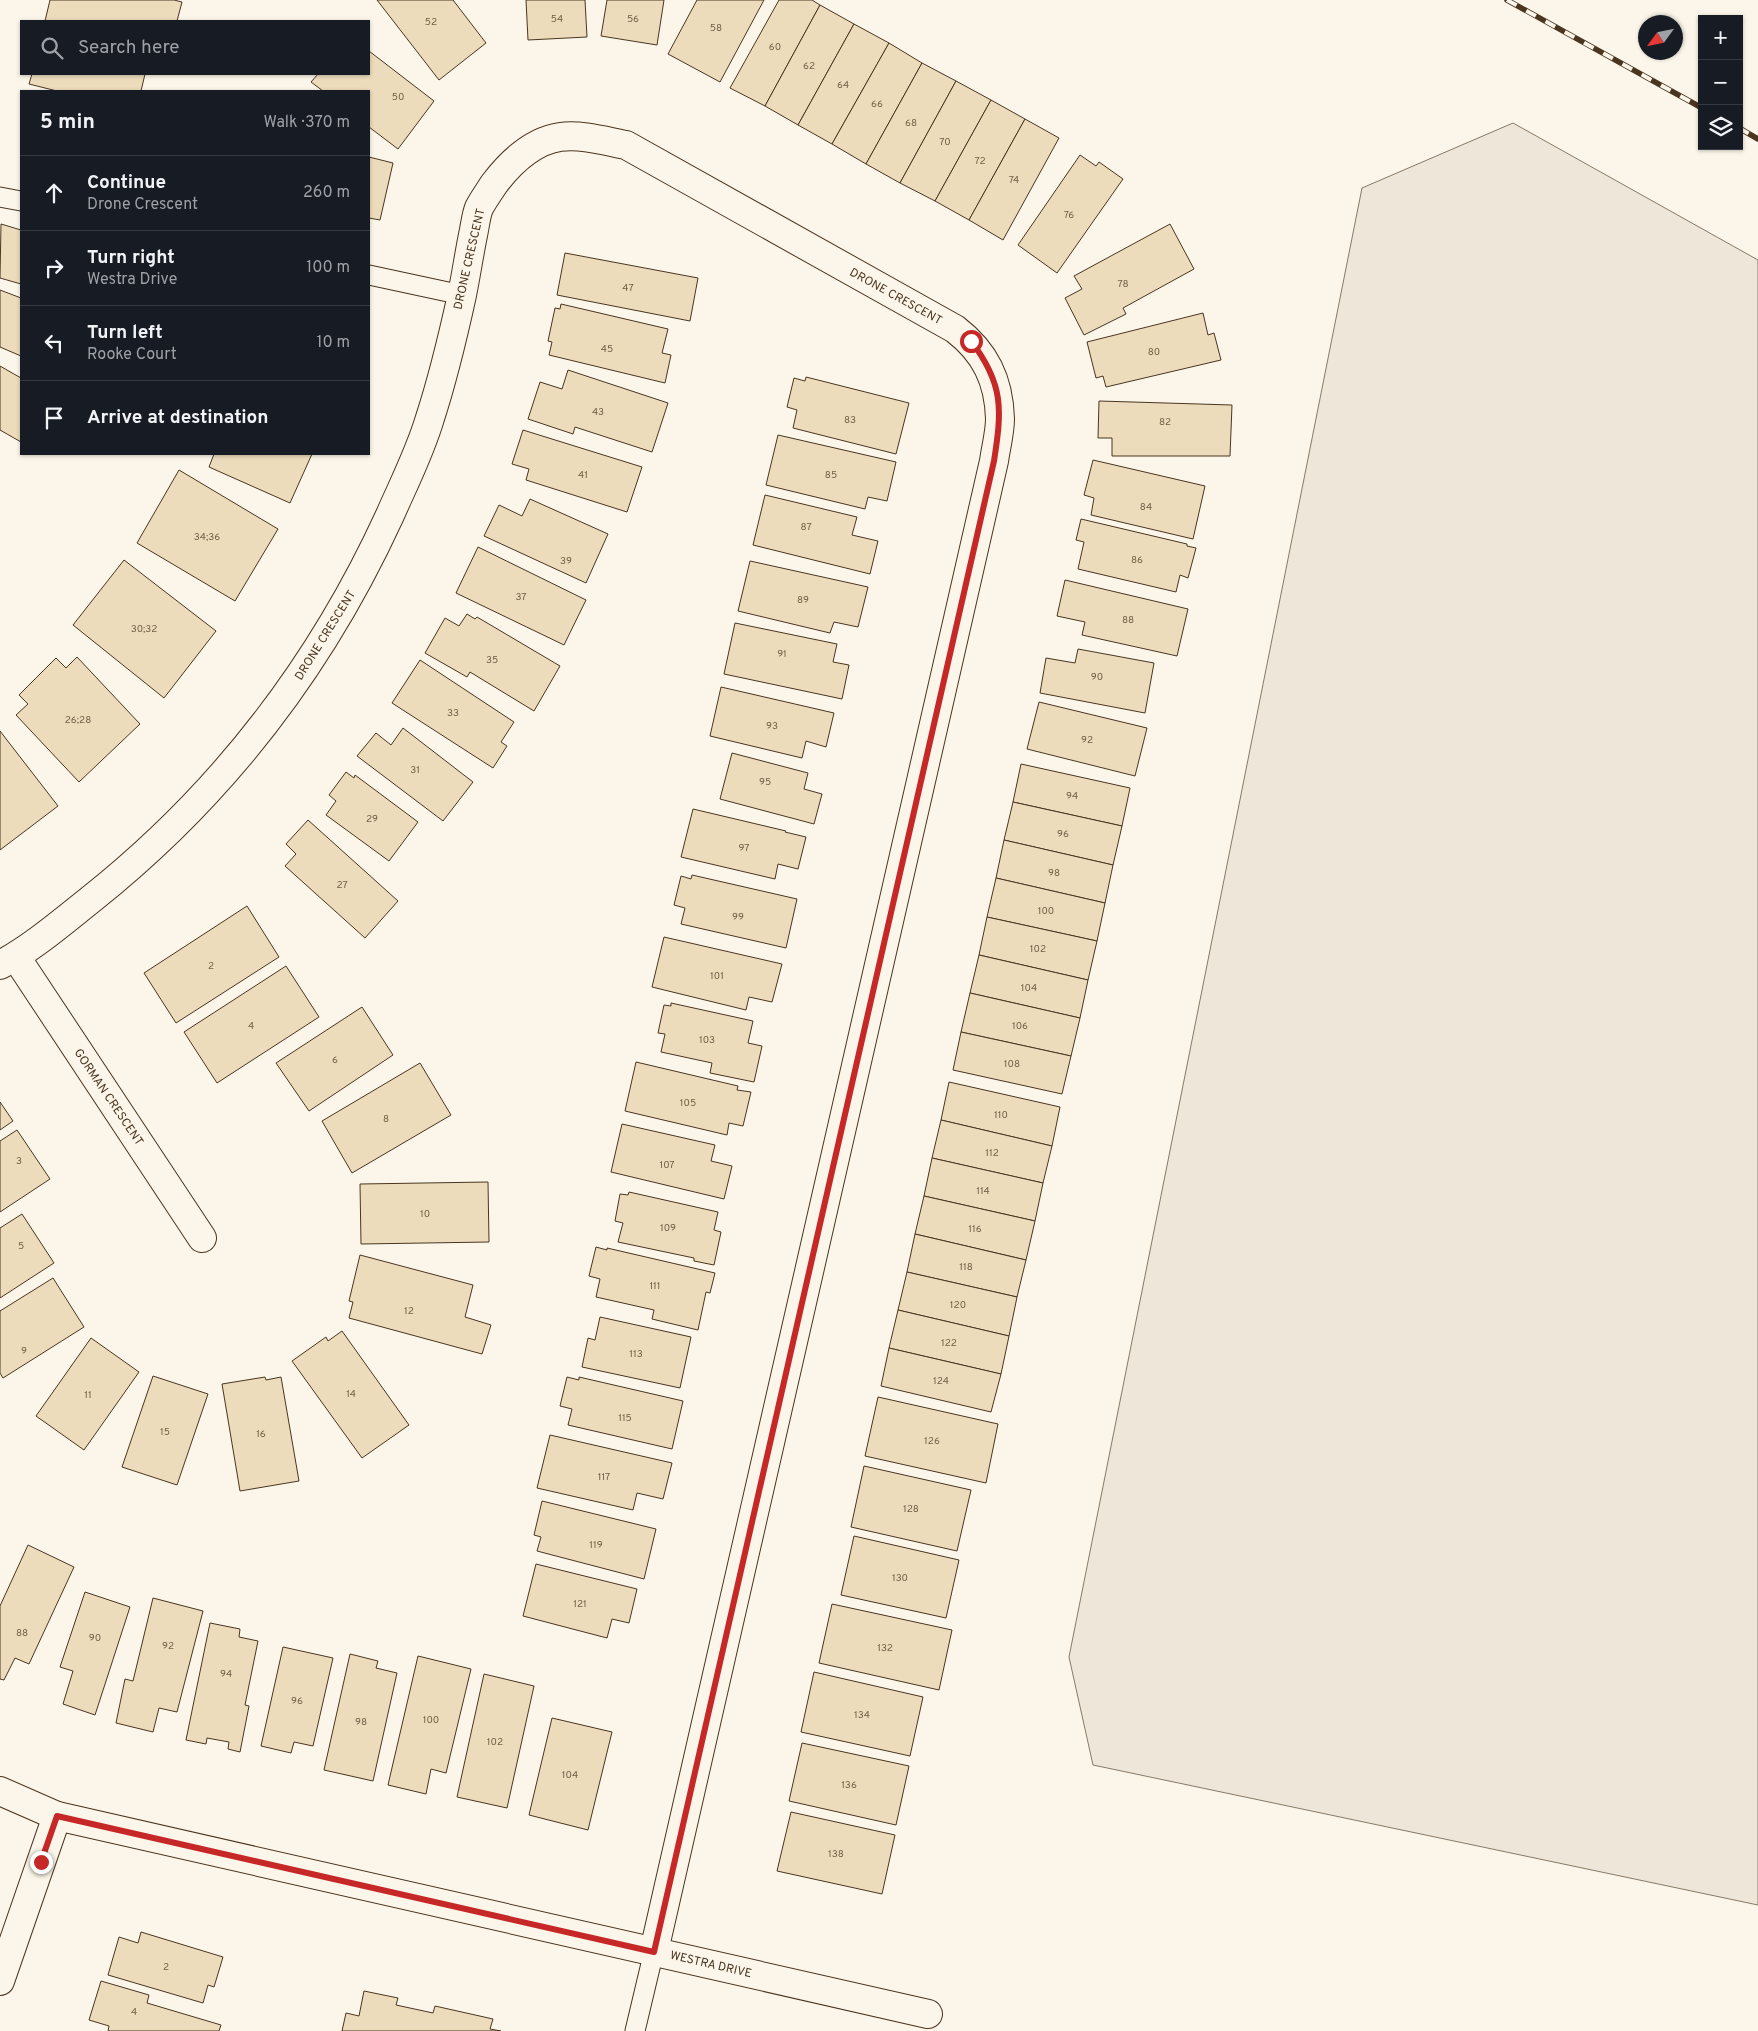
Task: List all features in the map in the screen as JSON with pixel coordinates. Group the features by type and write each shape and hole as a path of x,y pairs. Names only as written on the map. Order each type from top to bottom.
{"street":[{"name":"DRONE CRESCENT","path":"8,961 120,876 202,798 275,712 306,667 336,620 370,560 421,447 436,399 462,295 478,208 512,164 534,146 560,137 596,138 626,145 955,329 971,341 984,358 996,386 1000,420 992,471 654,1952"},
{"name":"GORMAN CRESCENT","path":"8,961 202,1238"},
{"name":"WESTRA DRIVE","path":"0,1792 57,1816 928,2014"},
{"path":"0,1981 57,1816"}],"lane":[{"path":"0,197 20,201"},
{"path":"370,275 462,295"},
{"path":"635,2031 654,1952"}],"shaded area":[{"path":"1513,123 1758,260 1758,1905 1093,1765 1069,1657 1362,188"}],"building":[{"path":"50,0 174,0 182,2 177,20 45,20"},
{"path":"377,0 453,0 486,43 439,80"},
{"path":"526,0 585,0 587,37 528,40"},
{"path":"607,0 664,0 657,45 601,36"},
{"path":"697,0 764,0 720,82 668,54"},
{"path":"779,0 812,0 820,5 765,106 730,88"},
{"path":"820,5 854,24 798,125 765,106"},
{"path":"854,24 889,43 832,144 798,125"},
{"path":"889,43 922,63 866,164 832,144"},
{"path":"370,52 434,101 398,149 370,128 370,90 322,90 311,82 317,75 370,75"},
{"path":"922,63 956,81 900,183 866,164"},
{"path":"32,75 145,75 141,90 53,90 29,84"},
{"path":"956,81 991,100 935,201 900,183"},
{"path":"991,100 1025,119 969,220 935,201"},
{"path":"1025,119 1059,138 1003,240 969,220"},
{"path":"1080,155 1096,166 1099,162 1123,179 1057,273 1018,245"},
{"path":"370,157 393,163 380,220 370,218"},
{"path":"1,224 20,230 20,284 0,278"},
{"path":"1170,224 1194,269 1123,308 1126,314 1084,335 1065,298 1082,289 1074,276"},
{"path":"565,253 698,278 690,321 557,295"},
{"path":"0,290 20,298 20,356 0,347"},
{"path":"561,304 668,329 662,353 671,355 665,383 549,355 552,342 548,341 555,308 560,309"},
{"path":"1203,313 1208,335 1214,333 1221,360 1106,387 1103,376 1096,378 1087,342"},
{"path":"0,366 20,377 20,441 0,430"},
{"path":"568,370 668,403 652,452 575,427 573,434 528,419 540,382 562,389"},
{"path":"806,377 909,403 896,454 793,428 797,410 787,407 794,378 805,381"},
{"path":"1099,401 1232,405 1230,456 1112,456 1112,438 1098,438"},
{"path":"523,430 642,467 627,512 526,480 529,469 512,464"},
{"path":"778,435 896,462 887,501 868,497 865,509 766,485"},
{"path":"214,455 312,455 290,503 209,467"},
{"path":"1093,460 1205,486 1193,539 1091,515 1094,498 1084,495"},
{"path":"179,470 278,529 235,601 137,543"},
{"path":"765,495 857,517 852,535 878,541 870,574 753,545"},
{"path":"530,499 608,534 586,583 484,536 499,505 522,516"},
{"path":"1081,519 1187,544 1187,546 1196,548 1188,578 1180,575 1176,592 1078,569 1084,542 1076,540"},
{"path":"478,547 586,600 564,645 456,593"},
{"path":"124,560 216,631 164,698 73,625"},
{"path":"750,561 868,587 858,627 834,622 830,633 738,611"},
{"path":"1065,580 1188,609 1177,656 1082,635 1085,622 1057,616"},
{"path":"467,614 475,619 477,617 560,666 534,711 470,672 467,677 425,653 445,618 459,626"},
{"path":"735,623 837,644 833,662 849,665 842,699 724,674"},
{"path":"1078,649 1154,663 1145,713 1040,693 1046,658 1075,663"},
{"path":"77,657 140,724 79,782 16,715 28,704 19,695 56,658 66,668"},
{"path":"420,660 514,722 501,742 507,746 493,768 392,703"},
{"path":"721,687 834,713 826,747 806,741 802,758 710,736"},
{"path":"1039,702 1147,728 1135,776 1027,749"},
{"path":"403,728 473,782 443,821 357,756 376,733 391,745"},
{"path":"0,731 58,806 0,850"},
{"path":"732,753 808,773 804,789 822,794 814,824 720,799"},
{"path":"1021,764 1130,788 1122,826 1013,802"},
{"path":"346,772 354,778 355,775 418,822 389,861 326,815 336,801 329,795"},
{"path":"1013,802 1122,826 1113,865 1004,840"},
{"path":"693,809 806,837 798,869 778,864 775,879 681,857"},
{"path":"308,820 398,901 365,938 285,866 296,854 286,844"},
{"path":"1004,840 1113,865 1105,903 996,878"},
{"path":"692,875 797,899 786,948 681,924 685,908 674,905 681,876 691,879"},
{"path":"996,878 1105,903 1097,941 987,917"},
{"path":"247,906 279,957 176,1023 144,973"},
{"path":"987,917 1097,941 1088,980 979,955"},
{"path":"664,937 782,964 772,1002 749,997 746,1010 652,987"},
{"path":"979,955 1088,980 1080,1018 970,993"},
{"path":"286,966 319,1017 217,1083 184,1032"},
{"path":"970,993 1080,1018 1071,1056 961,1032"},
{"path":"671,1003 753,1021 748,1043 762,1046 754,1082 710,1073 712,1063 661,1052 665,1034 658,1033 664,1005 671,1006"},
{"path":"362,1007 393,1055 309,1111 276,1063"},
{"path":"961,1032 1071,1056 1062,1094 953,1070"},
{"path":"636,1062 738,1086 737,1090 751,1092 743,1126 729,1123 727,1135 625,1111"},
{"path":"420,1063 451,1115 352,1173 322,1121"},
{"path":"949,1082 1060,1107 1052,1146 941,1120"},
{"path":"0,1102 13,1121 0,1130"},
{"path":"941,1120 1052,1146 1043,1183 932,1158"},
{"path":"622,1124 715,1145 711,1161 732,1166 724,1199 611,1172"},
{"path":"17,1130 50,1179 0,1212 0,1141"},
{"path":"932,1158 1043,1183 1035,1221 924,1196"},
{"path":"488,1182 489,1242 361,1244 360,1184"},
{"path":"629,1192 718,1212 714,1230 721,1232 714,1265 694,1261 694,1258 618,1242 623,1223 615,1221 620,1194 628,1195"},
{"path":"924,1196 1035,1221 1026,1260 915,1234"},
{"path":"22,1214 54,1263 0,1298 0,1228"},
{"path":"915,1234 1026,1260 1017,1297 907,1272"},
{"path":"596,1247 715,1273 710,1293 706,1292 698,1330 652,1319 654,1310 596,1297 600,1279 589,1276"},
{"path":"360,1255 473,1285 465,1317 491,1325 482,1354 349,1318 353,1302 349,1301"},
{"path":"907,1272 1017,1297 1009,1336 898,1310"},
{"path":"53,1278 84,1327 3,1378 0,1373 0,1311"},
{"path":"898,1310 1009,1336 1001,1374 889,1348"},
{"path":"600,1317 691,1337 680,1388 582,1367 588,1338 595,1340"},
{"path":"342,1331 409,1425 362,1458 292,1361 326,1337 328,1341"},
{"path":"91,1338 139,1372 84,1450 36,1416"},
{"path":"889,1348 1001,1374 991,1412 881,1386"},
{"path":"153,1376 208,1394 177,1485 122,1467"},
{"path":"265,1377 266,1380 281,1377 299,1481 240,1491 222,1384"},
{"path":"567,1377 579,1380 579,1377 683,1401 672,1449 568,1425 572,1409 560,1406"},
{"path":"878,1397 998,1424 986,1483 865,1456"},
{"path":"550,1435 672,1463 663,1499 637,1493 633,1510 537,1488"},
{"path":"864,1466 971,1490 957,1551 851,1527"},
{"path":"542,1501 656,1529 644,1579 537,1551 541,1537 534,1535"},
{"path":"854,1536 959,1560 946,1618 841,1595"},
{"path":"28,1545 74,1567 29,1664 15,1658 4,1680 0,1679 0,1606"},
{"path":"536,1564 637,1589 629,1623 612,1619 607,1638 523,1616"},
{"path":"85,1592 130,1607 95,1715 63,1704 73,1671 60,1667"},
{"path":"153,1598 203,1611 177,1712 159,1708 153,1732 116,1723 125,1679 133,1681"},
{"path":"832,1604 952,1630 939,1690 819,1663"},
{"path":"210,1623 240,1629 239,1637 258,1641 245,1705 249,1706 240,1752 228,1749 229,1742 207,1738 206,1744 186,1740"},
{"path":"283,1647 333,1658 313,1746 294,1742 291,1753 261,1746"},
{"path":"350,1654 378,1661 376,1668 397,1673 373,1781 324,1770"},
{"path":"418,1656 471,1669 446,1773 431,1769 426,1794 388,1785"},
{"path":"814,1672 923,1697 910,1756 801,1732"},
{"path":"484,1674 534,1686 507,1808 457,1797"},
{"path":"552,1718 612,1732 588,1830 529,1815"},
{"path":"802,1743 909,1766 896,1825 789,1801"},
{"path":"791,1812 895,1835 882,1894 777,1871"},
{"path":"141,1932 223,1957 214,1987 208,1985 203,2003 108,1975 119,1937 138,1943"},
{"path":"101,1981 149,1995 147,2003 221,2025 219,2031 108,2031 109,2026 89,2020"},
{"path":"364,1991 398,1998 396,2005 433,2013 435,2006 493,2019 490,2029 501,2031 342,2031 346,2013 359,2016"}],"railway":[{"path":"1507,0 1698,106"},
{"path":"1743,130 1758,139"}],"route":[{"path":"41,1862 57,1816 654,1952 994,461 1000,420 996,386 984,358 971,341"}]}
